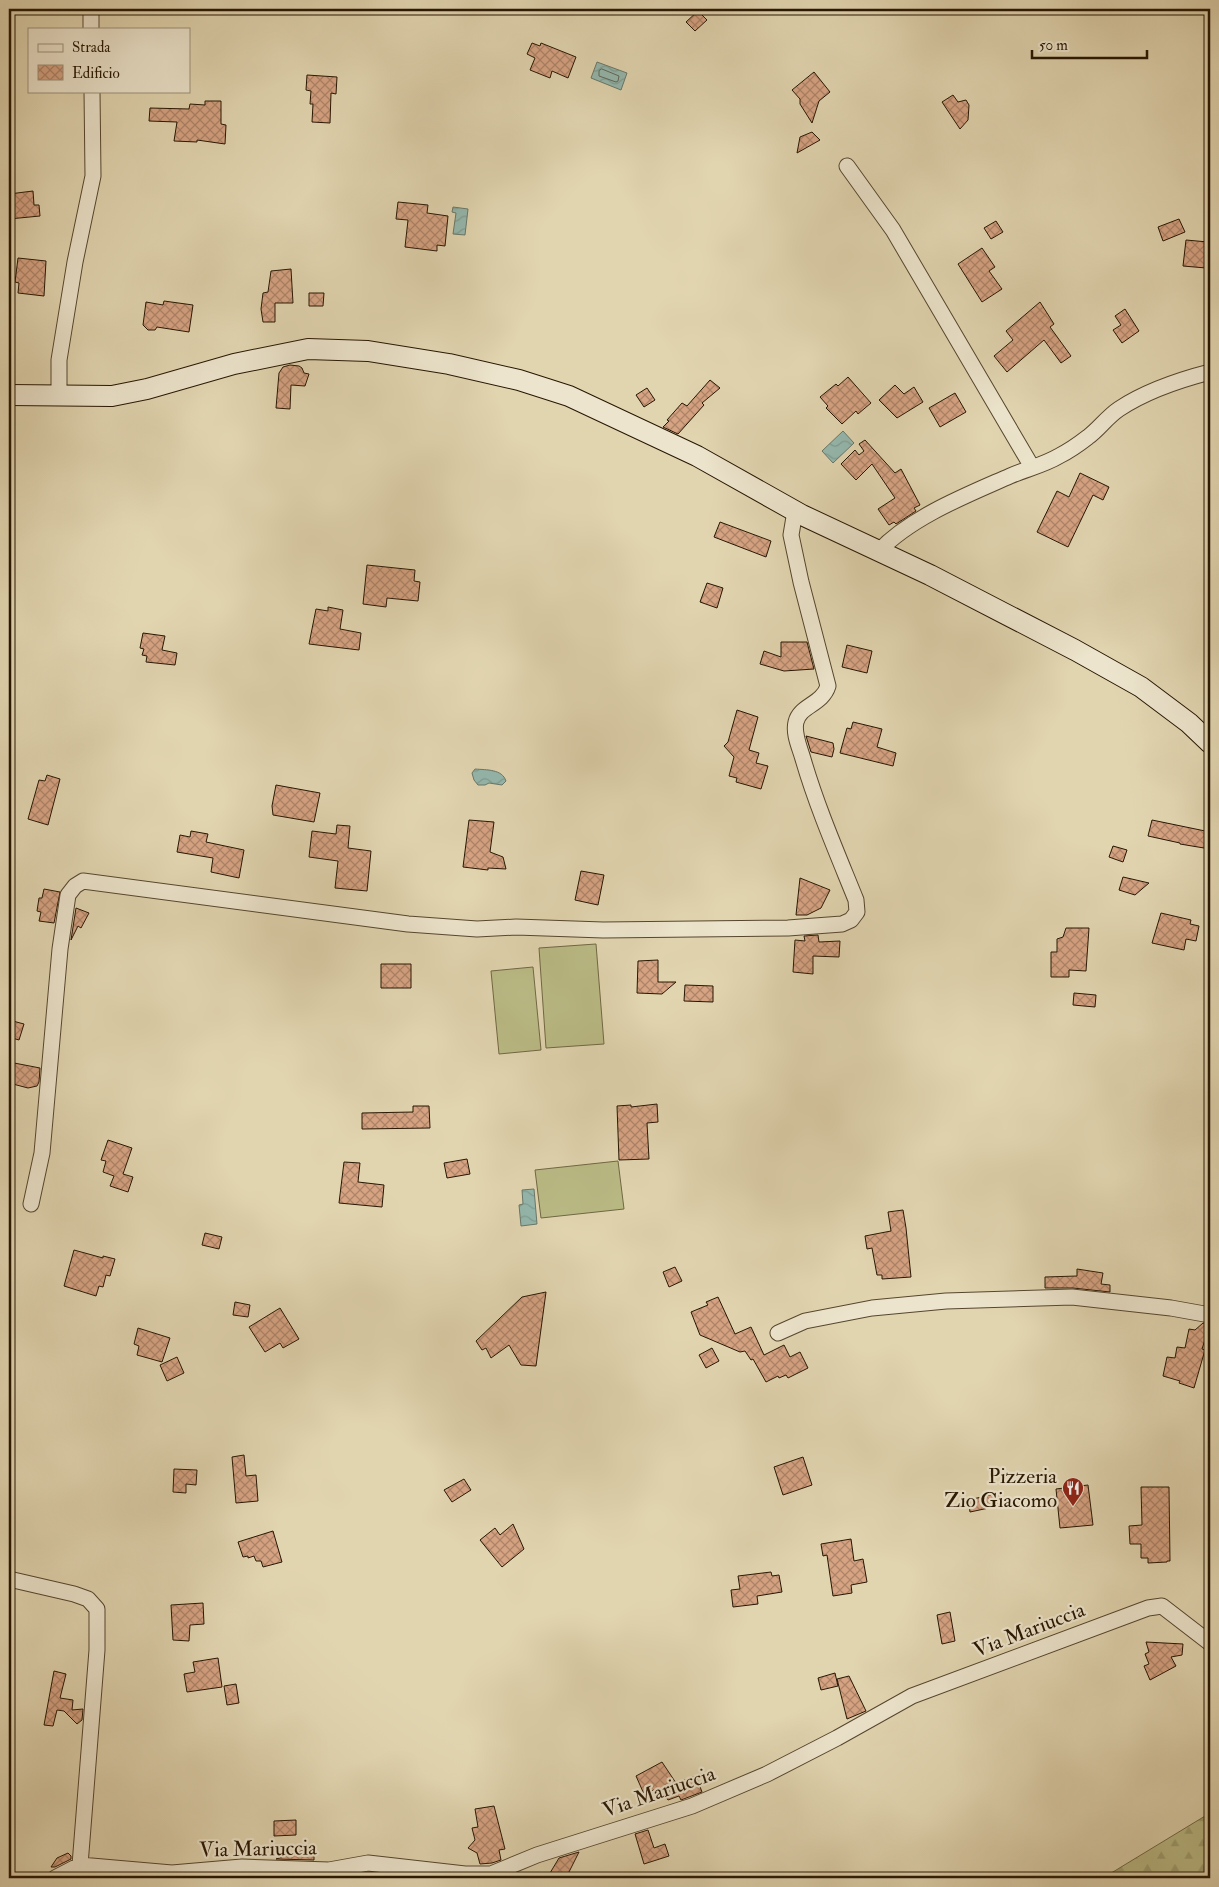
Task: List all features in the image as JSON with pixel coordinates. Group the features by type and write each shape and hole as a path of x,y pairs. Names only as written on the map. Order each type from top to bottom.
{"main road":[{"path":"9,395 59,397 112,396 147,389 234,364 308,350 368,351 422,359 519,380 569,396 697,456 795,510 1075,650 1141,688 1189,723 1210,743"}],"street":[{"path":"91,9 91,28"},
{"path":"59,397 59,360 75,262 93,176 92,92"},
{"path":"847,166 893,230 1032,467"},
{"path":"879,551 904,528 1032,467 1058,457 1088,437 1118,410 1138,398 1183,379 1210,372"},
{"path":"31,1204 42,1153 60,949 68,895 74,886 83,881 408,924 477,929 516,927 603,930 788,928 842,924 851,920 857,912 856,900 813,793 795,732 796,721 802,712 820,700 828,686 791,535 795,510"},
{"path":"778,1332 805,1321 872,1308 946,1301 1072,1297 1171,1308 1210,1315"},
{"path":"9,1579 74,1594 88,1599 97,1609 97,1650 80,1865 55,1878"},
{"name":"Via Mariuccia","path":"80,1865 172,1872 242,1866 329,1870 368,1863 465,1874 491,1874 537,1855 692,1806 767,1774 912,1696 1148,1608 1162,1606 1210,1643"}],"green space":[{"path":"596,944 604,1044 546,1048 539,948"},
{"path":"533,967 541,1050 499,1054 491,971"},
{"path":"618,1161 624,1209 541,1218 535,1170"},
{"path":"1210,1813 1210,1878 1103,1878"}],"water":[{"path":"597,62 627,73 621,90 591,78"},
{"path":"453,207 468,209 465,235 453,234 456,213 452,212"},
{"path":"843,431 854,443 833,463 822,451"},
{"path":"475,769 498,772 506,781 502,785 489,783 478,785 472,773"},
{"path":"534,1189 537,1224 521,1226 519,1205 523,1204 522,1190"}],"building":[{"path":"698,11 707,20 695,31 686,22"},
{"path":"532,43 540,46 541,43 576,57 568,78 552,71 550,78 530,70 535,58 527,54"},
{"path":"814,72 830,92 819,101 812,123 800,104 800,99 792,90"},
{"path":"307,75 337,77 336,94 331,93 330,123 312,122 313,104 310,104 311,91 306,90"},
{"path":"953,95 958,102 966,100 969,105 968,120 960,129 942,102"},
{"path":"205,101 221,101 221,124 226,125 225,144 197,140 197,142 174,141 177,122 149,121 150,108 189,109 190,104 205,105"},
{"path":"812,132 820,140 797,153 800,137"},
{"path":"33,191 34,205 39,205 40,216 9,219 9,194"},
{"path":"398,202 428,205 427,213 448,216 445,246 437,245 437,251 405,247 408,220 396,219"},
{"path":"1179,219 1185,232 1163,241 1158,227"},
{"path":"996,221 1003,232 991,239 984,228"},
{"path":"1186,240 1208,242 1206,268 1183,266"},
{"path":"982,248 995,267 989,271 1002,289 982,302 958,264"},
{"path":"18,258 46,261 44,296 18,293 19,283 15,282"},
{"path":"291,269 293,303 275,303 275,322 263,322 261,309 263,293 268,292 271,271"},
{"path":"309,293 324,293 323,306 309,306"},
{"path":"164,301 193,305 189,332 157,327 155,330 148,330 143,325 146,302 163,305"},
{"path":"1040,302 1054,324 1050,327 1071,356 1061,363 1044,340 1007,372 994,356 1013,340 1006,331"},
{"path":"1125,309 1139,331 1122,343 1113,330 1121,325 1115,316"},
{"path":"290,365 299,366 304,373 309,374 305,386 291,385 290,409 276,408 279,373 283,367"},
{"path":"848,377 871,403 858,414 856,411 842,424 826,408 828,406 820,397 836,384 838,386"},
{"path":"710,380 720,388 702,403 704,405 678,434 663,427 682,403 687,406"},
{"path":"895,385 904,394 914,387 923,402 897,418 879,400"},
{"path":"647,388 655,400 644,407 636,395"},
{"path":"955,393 966,412 940,427 929,408"},
{"path":"865,440 895,473 901,469 920,505 914,508 916,511 896,524 894,522 889,525 878,509 895,498 872,464 856,480 841,464 855,450 859,455 864,451 859,444"},
{"path":"1080,473 1109,487 1103,500 1093,495 1068,547 1037,532 1057,491 1069,497"},
{"path":"720,522 771,541 766,557 714,537"},
{"path":"367,565 415,570 414,581 420,582 418,601 387,598 386,607 363,604"},
{"path":"707,583 723,588 717,608 700,602"},
{"path":"328,607 343,610 340,629 361,633 359,650 309,644 316,609 328,611"},
{"path":"143,633 165,636 162,650 177,653 175,665 146,662 147,656 142,655 144,649 140,648"},
{"path":"781,642 807,642 814,669 784,671 760,664 764,651 781,657"},
{"path":"847,645 872,651 867,673 842,667"},
{"path":"737,710 758,717 749,750 759,753 756,763 768,766 761,789 736,782 737,778 729,776 734,757 724,746 728,742"},
{"path":"853,722 882,729 877,747 896,753 893,766 840,753 847,728 851,729"},
{"path":"806,736 833,743 832,757 811,752"},
{"path":"47,775 60,779 48,825 28,819 39,780 45,781"},
{"path":"276,785 320,793 314,822 273,815 272,806"},
{"path":"469,820 494,822 490,852 503,857 506,869 488,868 488,870 463,867"},
{"path":"1152,820 1210,832 1210,849 1148,836"},
{"path":"337,825 350,826 348,848 371,851 367,891 335,888 338,861 309,857 312,831 336,834"},
{"path":"191,831 208,834 206,842 244,850 239,878 211,872 213,858 177,852 180,835 190,837"},
{"path":"1113,846 1127,850 1123,862 1109,857"},
{"path":"581,871 604,875 598,905 575,900"},
{"path":"1123,877 1149,883 1135,895 1119,890"},
{"path":"800,878 830,890 821,908 807,915 796,915"},
{"path":"44,889 60,892 54,923 39,921 41,912 37,911 39,898 42,898"},
{"path":"76,908 89,913 81,928 78,926 71,940"},
{"path":"1161,913 1191,920 1190,924 1199,926 1196,941 1186,939 1184,950 1152,943"},
{"path":"1066,928 1089,928 1086,971 1069,970 1069,977 1051,977 1051,952 1057,952 1057,939 1063,937"},
{"path":"818,935 819,942 840,941 839,957 813,956 813,974 793,972 795,940 805,941 804,936"},
{"path":"658,960 658,982 676,982 662,994 637,993 638,961"},
{"path":"381,964 411,964 411,988 381,988"},
{"path":"685,985 713,986 713,1002 684,1001"},
{"path":"1074,993 1096,995 1095,1007 1073,1005"},
{"path":"9,1020 24,1024 19,1040 9,1037"},
{"path":"9,1062 40,1068 37,1086 28,1088 9,1083"},
{"path":"657,1104 658,1122 647,1123 649,1159 619,1160 617,1106 631,1105 631,1107"},
{"path":"413,1106 429,1106 430,1128 362,1129 362,1113 413,1112"},
{"path":"108,1140 132,1148 123,1174 133,1177 128,1192 110,1186 114,1176 103,1172 106,1161 101,1160"},
{"path":"467,1159 470,1174 447,1178 444,1163"},
{"path":"344,1162 360,1163 358,1182 384,1185 382,1207 339,1203"},
{"path":"903,1210 911,1277 882,1279 882,1275 877,1275 872,1248 867,1249 865,1236 891,1231 888,1212"},
{"path":"205,1233 222,1237 219,1249 202,1245"},
{"path":"74,1250 103,1258 103,1256 115,1259 110,1276 106,1275 103,1287 99,1286 96,1296 64,1286"},
{"path":"675,1267 682,1281 669,1287 663,1272"},
{"path":"1077,1269 1103,1273 1101,1284 1110,1285 1110,1292 1073,1288 1045,1288 1045,1277 1077,1276"},
{"path":"546,1292 536,1366 521,1365 509,1345 491,1358 486,1348 482,1350 476,1341 522,1297"},
{"path":"718,1297 735,1334 751,1327 764,1355 784,1345 790,1357 800,1352 808,1368 788,1378 786,1375 779,1378 778,1376 766,1382 753,1359 751,1360 745,1351 740,1352 700,1335 691,1312 708,1305 706,1302"},
{"path":"235,1302 250,1305 248,1317 233,1315"},
{"path":"280,1308 299,1339 283,1348 280,1343 265,1352 249,1327"},
{"path":"1203,1323 1210,1324 1202,1349 1205,1350 1194,1388 1163,1376 1167,1357 1175,1358 1177,1347 1185,1348 1189,1329 1195,1330"},
{"path":"138,1328 170,1338 162,1362 137,1355 139,1346 134,1344"},
{"path":"712,1348 719,1361 706,1368 699,1355"},
{"path":"177,1357 184,1373 167,1381 160,1365"},
{"path":"244,1455 246,1476 256,1475 258,1501 236,1503 232,1457"},
{"path":"803,1457 812,1485 783,1495 774,1467"},
{"path":"174,1469 197,1470 196,1485 186,1484 186,1493 173,1492"},
{"path":"464,1479 471,1490 452,1502 444,1490"},
{"path":"1088,1485 1093,1525 1060,1528 1056,1489"},
{"path":"1141,1487 1169,1487 1170,1561 1148,1563 1148,1558 1141,1558 1141,1544 1130,1544 1129,1526 1142,1525"},
{"path":"1000,1493 1003,1505 970,1512 968,1500"},
{"path":"513,1524 524,1549 502,1567 480,1540 495,1528 500,1535"},
{"path":"273,1531 282,1562 263,1567 261,1561 256,1561 254,1556 243,1557 238,1542"},
{"path":"851,1539 854,1561 863,1559 867,1582 851,1585 852,1593 833,1596 827,1555 823,1556 821,1544"},
{"path":"771,1572 772,1576 779,1575 782,1592 757,1596 758,1604 733,1607 731,1590 740,1589 738,1576"},
{"path":"203,1603 204,1624 190,1625 189,1641 173,1640 171,1605"},
{"path":"950,1612 955,1641 942,1644 937,1615"},
{"path":"1146,1642 1183,1644 1182,1655 1171,1657 1176,1666 1150,1680 1144,1666 1149,1664 1145,1654 1149,1652"},
{"path":"218,1658 222,1687 187,1692 184,1674 195,1672 193,1662"},
{"path":"54,1671 66,1674 60,1698 73,1700 72,1710 83,1709 82,1720 77,1724 64,1711 57,1710 53,1726 44,1725"},
{"path":"835,1673 838,1686 821,1690 818,1678"},
{"path":"849,1676 866,1711 847,1719 837,1679"},
{"path":"236,1684 239,1703 227,1705 224,1686"},
{"path":"662,1762 676,1783 696,1776 702,1792 681,1800 679,1796 668,1800 661,1790 658,1792 656,1789 644,1794 636,1776"},
{"path":"494,1806 505,1849 499,1850 501,1860 480,1864 477,1853 468,1848 475,1840 472,1828 478,1827 475,1809"},
{"path":"296,1820 296,1835 274,1836 274,1821"},
{"path":"648,1830 654,1848 665,1844 669,1856 644,1864 635,1834"},
{"path":"314,1847 314,1860 276,1859"},
{"path":"579,1852 566,1878 557,1878 550,1873 559,1858"},
{"path":"68,1853 71,1859 51,1867 57,1858"}],"place":[{"name":"Pizzeria Zio Giacomo","path":"1073,1507"}]}
